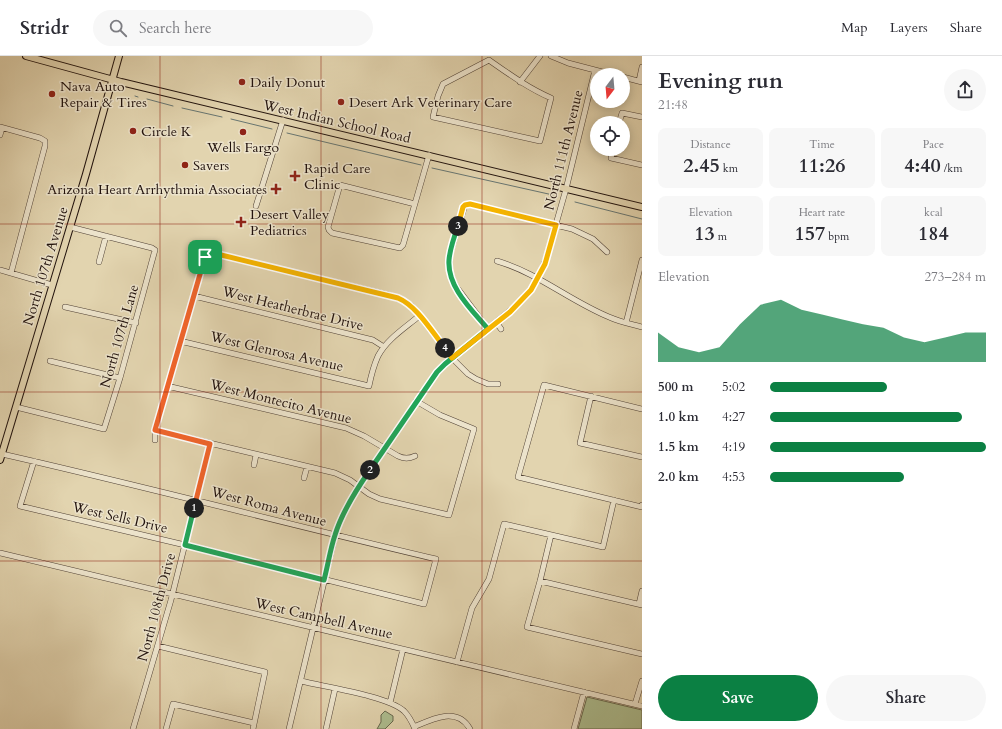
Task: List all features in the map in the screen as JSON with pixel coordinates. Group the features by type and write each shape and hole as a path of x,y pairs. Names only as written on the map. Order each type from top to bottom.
{"main road":[{"name":"West Indian School Road","path":"26,56 113,80 642,207"},
{"name":"North 107th Avenue","path":"1,457 70,227 119,56"}],"street":[{"path":"520,82 540,56"},
{"path":"551,56 568,63 590,69"},
{"path":"489,60 520,82 534,91 551,98 540,141 433,116 443,84 489,60"},
{"path":"630,79 640,82 642,67"},
{"name":"North 111th Avenue","path":"289,729 324,580 335,536 341,519 358,486 437,372 522,300 531,290 538,278 545,264 556,225 590,90"},
{"path":"621,116 622,113 642,117"},
{"path":"256,206 283,120"},
{"path":"0,135 1,127 40,138 44,141 45,146 11,273"},
{"path":"415,204 340,186 328,227 332,233 400,248 403,245 415,204 429,155"},
{"path":"611,156 611,158 642,165"},
{"path":"488,329 454,285 450,274 450,252 465,205 470,204 572,229 588,236 607,252"},
{"path":"70,227 106,236 99,262"},
{"name":"North 107th Lane","path":"16,407 104,429 136,323 155,250 106,236"},
{"path":"155,440 155,430 167,386 205,257 208,253 398,298 412,306 452,358 463,369 476,379 488,384 498,384"},
{"path":"626,323 640,277 642,260"},
{"path":"497,261 516,267 538,278 602,314 626,323 642,326"},
{"path":"0,270 52,285"},
{"path":"443,275 450,274"},
{"name":"West Heatherbrae Drive","path":"194,296 373,340 384,347"},
{"path":"65,307 136,323"},
{"path":"384,347 420,316"},
{"path":"496,322 501,329"},
{"name":"West Glenrosa Avenue","path":"180,341 369,386 378,357 384,347"},
{"path":"50,362 120,378"},
{"path":"642,409 544,385 518,477 642,506"},
{"name":"West Montecito Avenue","path":"167,386 346,428 364,436 403,458 415,456"},
{"path":"591,396 580,443 642,457"},
{"path":"155,430 335,473 350,480 369,494 380,499 449,515 474,429 440,415 416,401"},
{"name":"North 108th Drive","path":"133,729 173,594 210,444"},
{"path":"254,465 256,455"},
{"name":"West Roma Avenue","path":"1,457 34,461 196,500 335,536 436,559 424,604"},
{"name":"West Sells Drive","path":"34,461 20,506 424,604"},
{"path":"304,478 308,467"},
{"path":"457,662 472,608 489,579 504,524 603,547 614,500"},
{"path":"551,535 540,581 526,627 642,654"},
{"name":"West Campbell Avenue","path":"0,553 642,706"},
{"path":"540,581 640,605 642,591"},
{"path":"158,646 265,672 252,729"},
{"path":"390,703 403,649"},
{"path":"301,681 390,703 404,711 414,728 442,716 459,718 465,722 470,729"},
{"path":"635,704 642,681"},
{"path":"326,729 335,689"},
{"path":"574,729 584,692"},
{"path":"166,729 173,704 254,723"}],"green space":[{"path":"587,697 642,710 642,729 578,729"},
{"path":"385,711 393,716 393,721 385,729 377,729 381,722 381,715"}],"waterway":[{"path":"147,99 173,106"},
{"path":"182,108 222,117"},
{"path":"231,119 272,129"},
{"path":"287,133 421,165"},
{"path":"432,168 553,195"},
{"path":"575,202 642,219"}],"place":[{"name":"Daily Donut","path":"242,82"},
{"name":"Nava Auto Repair & Tires","path":"52,94"},
{"name":"Desert Ark Veterinary Care","path":"341,102"},
{"name":"Circle K","path":"133,131"},
{"name":"Wells Fargo","path":"243,132"},
{"name":"Savers","path":"185,165"},
{"name":"Rapid Care Clinic","path":"295,176"},
{"name":"Arizona Heart Arrhythmia Associates","path":"276,189"},
{"name":"Desert Valley Pediatrics","path":"241,222"}],"route":[{"path":"205,257 155,430 210,444 185,545 324,580 337,528 358,486 437,372 488,329 454,285 450,274 450,252 463,207 470,204 556,225 545,264 531,290 517,306 510,312 488,329 452,358 412,306 398,298 213,253 208,253 205,257"}]}
